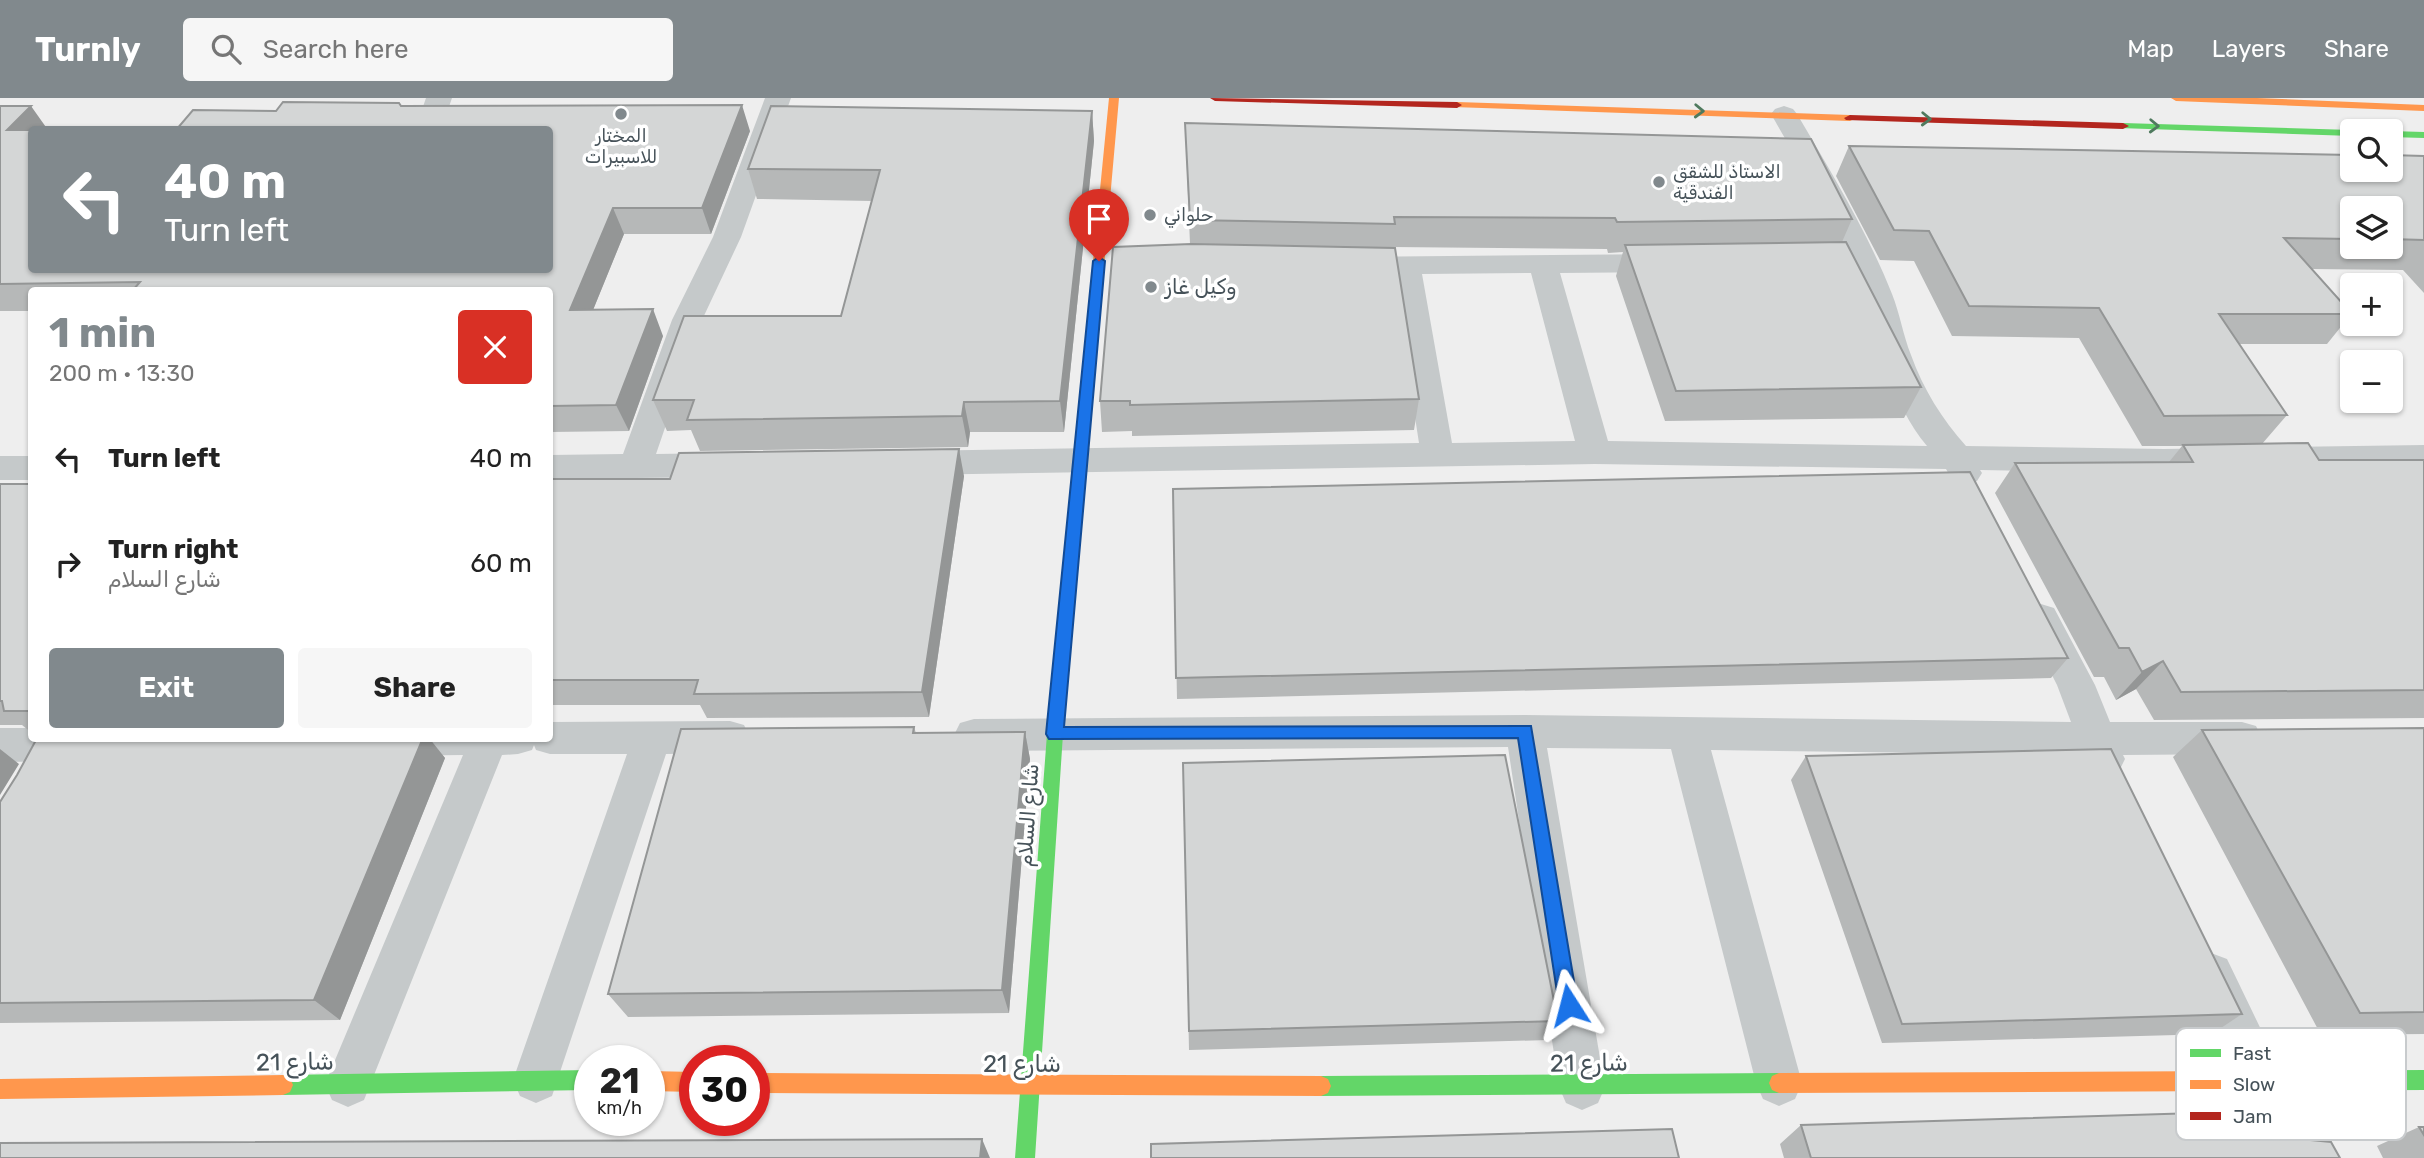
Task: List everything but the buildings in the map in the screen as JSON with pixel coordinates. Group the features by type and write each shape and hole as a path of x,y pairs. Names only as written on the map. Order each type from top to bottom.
{"street":[{"path":"429,126 439,98"},
{"path":"635,466 687,320 727,237 778,98"},
{"name":"شارع السلام","path":"1025,1158 1055,734 1081,461 1113,261 1114,98"},
{"path":"1214,98 2340,133"},
{"path":"2176,98 2424,108"},
{"path":"1784,114 1829,192 1847,261 1877,294 1895,355 1912,393 1935,433 1958,460 1978,500"},
{"path":"2403,134 2424,135"},
{"path":"1322,265 1406,267 1695,262"},
{"path":"1544,264 1595,452"},
{"path":"1406,267 1437,453"},
{"path":"886,463 1595,452 1958,460 2164,461 2424,457"},
{"path":"553,467 746,465"},
{"path":"0,468 28,468"},
{"path":"2025,587 2076,685 2095,739 2117,785"},
{"path":"1525,731 1581,1087"},
{"path":"944,735 1525,731 2095,739 2273,738"},
{"path":"1687,734 1779,1083"},
{"path":"553,738 763,737"},
{"path":"536,1080 652,738"},
{"path":"0,745 40,742"},
{"path":"32,785 54,742"},
{"path":"88,742 122,743"},
{"path":"348,1084 488,742"},
{"path":"2196,944 2237,1028"},
{"name":"شارع 21","path":"0,1089 574,1080"},
{"name":"شارع 21","path":"2406,1080 2424,1080"},
{"name":"شارع 21","path":"770,1083 1031,1087 1581,1087 1779,1083 2176,1082"},
{"path":"2291,1140 2300,1158"}],"traffic: fast":[{"path":"2123,126 2340,133"},
{"path":"2403,134 2424,135"},
{"path":"1025,1158 1055,734 1074,526"},
{"path":"283,1085 574,1080"},
{"path":"2406,1080 2424,1080"},
{"path":"1321,1086 1779,1083"}],"traffic: slow":[{"path":"1074,526 1114,98"},
{"path":"2176,98 2424,108"},
{"path":"1457,105 1850,118"},
{"path":"665,1081 679,1082"},
{"path":"1779,1083 2176,1081"},
{"path":"770,1083 1321,1086"},
{"path":"0,1089 283,1085"}],"traffic: jam":[{"path":"1215,98 1457,105"},
{"path":"1850,118 2123,126"}],"place":[{"name":"المختار للاسبيرات","path":"621,114"},
{"name":"الاستاذ للشقق الفندقية","path":"1659,182"},
{"name":"حلواني","path":"1150,215"},
{"name":"وكيل غاز","path":"1151,287"}],"route":[{"path":"1099,261 1055,734 1525,731 1569,1005"}]}
